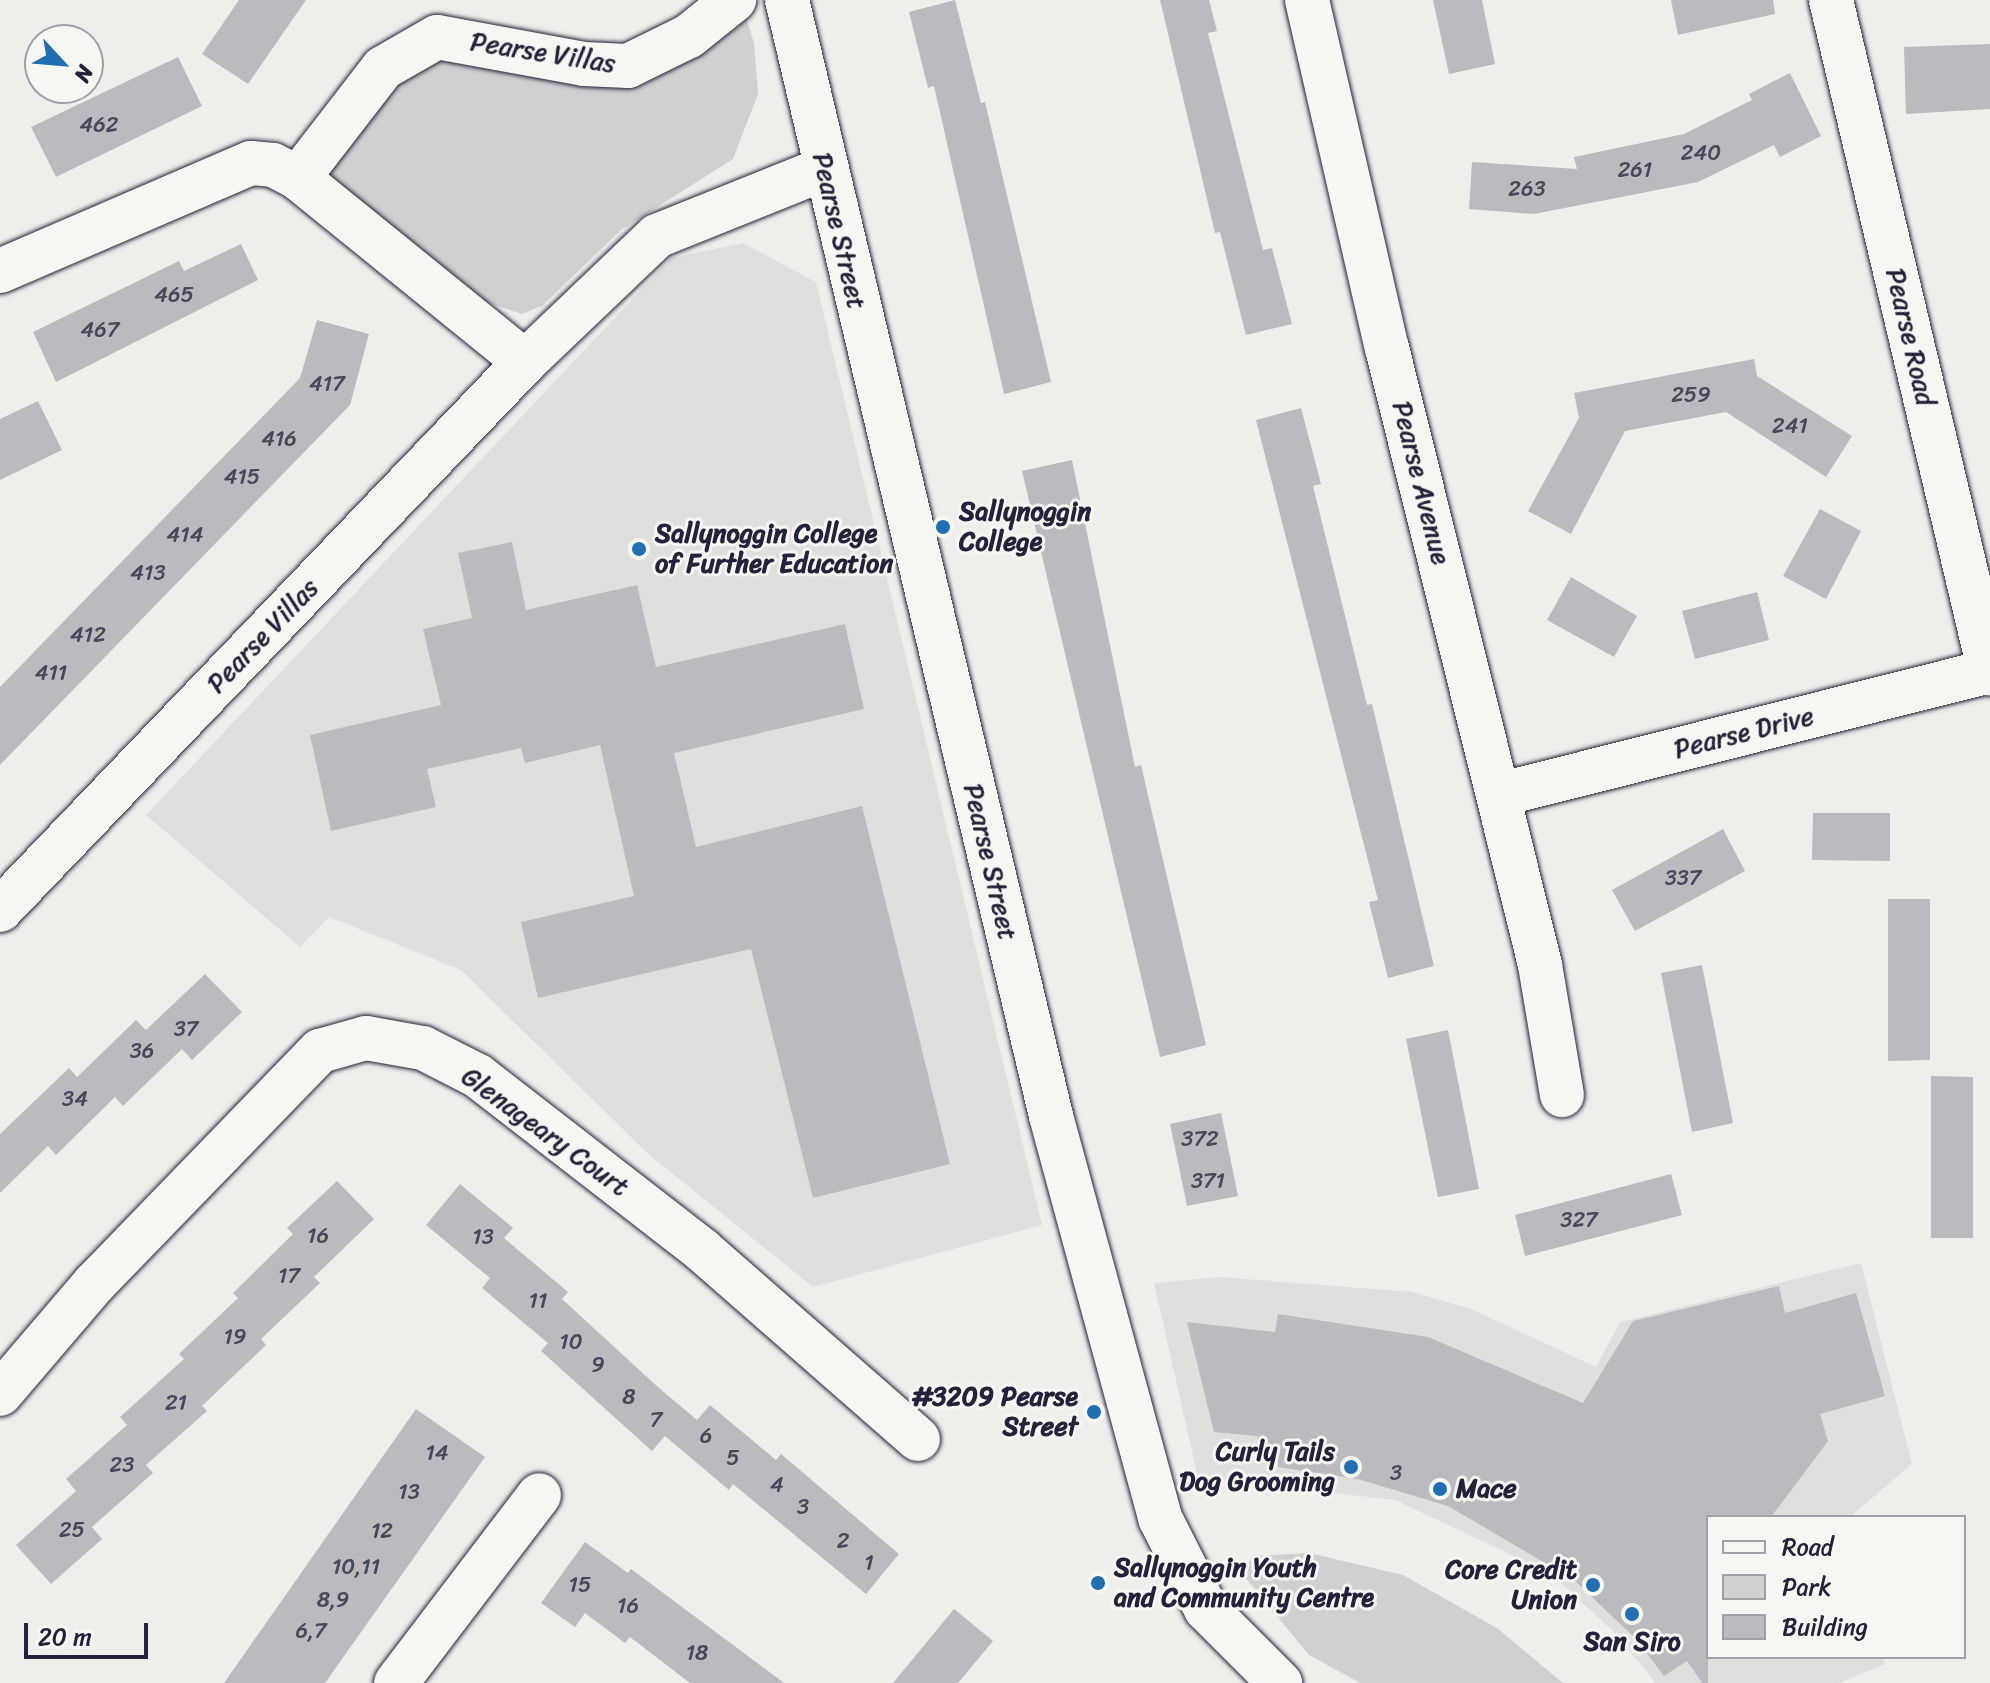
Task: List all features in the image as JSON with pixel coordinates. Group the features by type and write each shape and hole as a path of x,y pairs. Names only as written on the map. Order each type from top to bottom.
{"street":[{"name":"Pearse Villas","path":"298,178 383,68 437,37 584,64 628,66 689,36 734,0"},
{"name":"Pearse Street","path":"787,0 824,169 1051,1116 1160,1518 1206,1609 1280,1683"},
{"name":"Pearse Avenue","path":"1307,0 1540,965 1562,1095"},
{"name":"Pearse Road","path":"1831,0 1990,672"},
{"path":"0,271 251,163 273,165 298,178 525,362"},
{"name":"Pearse Villas","path":"0,910 525,362 657,236 824,169"},
{"name":"Pearse Drive","path":"1498,795 1990,672"},
{"name":"Glenageary Court","path":"0,1394 94,1284 320,1051 366,1038 423,1048 478,1076 702,1250 918,1439"},
{"path":"396,1683 539,1495"}],"shaded area":[{"name":"Sallynoggin College of Further Education","path":"743,243 816,282 1042,1225 813,1287 647,1153 461,970 329,917 300,947 146,815 671,258"},
{"path":"1861,1263 1912,1464 1852,1515 1706,1515 1706,1659 1883,1659 1885,1664 1839,1683 1656,1683 1613,1631 1563,1585 1508,1553 1395,1500 1198,1478 1154,1283 1220,1277 1412,1292 1471,1309 1596,1367 1620,1322"}],"green space":[{"path":"745,14 754,43 758,94 733,159 621,230 542,306 522,314 487,302 332,181 332,159 366,110 433,56 629,82 662,74"},
{"path":"1309,1553 1403,1575 1497,1628 1563,1683 1360,1683 1309,1655 1240,1571 1255,1556"}],"building":[{"path":"239,0 306,0 248,84 202,54"},
{"path":"955,0 981,103 985,102 1051,382 1004,394 934,86 928,88 909,12"},
{"path":"1160,0 1209,0 1217,31 1208,33 1263,250 1272,248 1292,324 1246,335 1220,232 1215,233"},
{"path":"1433,0 1482,0 1495,64 1449,74"},
{"path":"1671,0 1773,0 1775,14 1678,35"},
{"path":"1990,44 1990,109 1906,114 1904,47"},
{"path":"178,57 202,106 56,177 31,127 79,104 104,104 104,92"},
{"path":"1790,73 1821,136 1780,157 1774,145 1698,182 1534,214 1469,209 1472,162 1577,169 1574,157 1684,134 1752,100 1749,94"},
{"path":"241,244 258,280 56,382 33,332 179,261 184,271"},
{"path":"317,320 369,334 350,405 0,765 0,687 300,378"},
{"path":"1754,359 1757,376 1852,436 1826,477 1726,412 1625,431 1571,534 1528,511 1579,418 1574,393"},
{"path":"38,401 62,450 0,480 0,419"},
{"path":"1301,408 1321,484 1313,486 1367,705 1372,704 1434,966 1388,978 1369,902 1378,900 1256,420"},
{"path":"1072,460 1135,767 1141,765 1206,1045 1160,1057 1022,471"},
{"path":"1820,509 1861,531 1826,599 1783,576"},
{"path":"512,542 526,610 637,585 656,667 845,624 864,709 674,753 696,847 862,806 950,1164 813,1198 751,949 538,998 521,922 634,896 600,745 525,763 521,748 427,769 436,807 331,831 310,735 441,705 423,629 472,618 458,553"},
{"path":"1571,577 1637,616 1614,657 1547,620"},
{"path":"1757,592 1769,640 1695,659 1682,611"},
{"path":"1813,813 1890,813 1890,861 1812,860"},
{"path":"1723,829 1745,871 1635,931 1612,890"},
{"path":"1888,899 1930,899 1930,1060 1888,1061"},
{"path":"1702,965 1733,1123 1692,1132 1661,973"},
{"path":"205,974 242,1012 192,1060 182,1049 123,1106 115,1097 56,1155 48,1146 0,1193 0,1134 69,1068 77,1077 136,1020 146,1030"},
{"path":"1448,1030 1479,1189 1438,1197 1406,1039"},
{"path":"1931,1076 1973,1077 1973,1238 1931,1238"},
{"path":"1221,1113 1238,1196 1187,1206 1170,1124"},
{"path":"1671,1174 1682,1215 1525,1256 1515,1215"},
{"path":"337,1181 374,1219 314,1277 320,1283 261,1339 266,1345 202,1406 207,1411 146,1465 153,1473 92,1527 102,1539 51,1584 16,1545 76,1491 66,1479 127,1425 120,1417 184,1359 179,1354 238,1298 233,1293 293,1234 287,1228"},
{"path":"460,1184 513,1228 504,1238 568,1292 562,1299 659,1388 697,1420 710,1405 776,1460 781,1454 899,1554 866,1594 733,1484 729,1490 665,1436 652,1451 541,1351 548,1343 482,1288 490,1278 426,1225"},
{"path":"1779,1286 1785,1313 1856,1293 1885,1396 1820,1414 1828,1441 1772,1515 1706,1515 1708,1683 1702,1683 1687,1661 1664,1676 1636,1639 1574,1580 1448,1506 1358,1479 1278,1467 1278,1446 1258,1442 1257,1436 1214,1432 1187,1322 1275,1332 1278,1314 1428,1337 1583,1403 1633,1321"},
{"path":"416,1409 485,1457 325,1683 224,1683"},
{"path":"585,1542 628,1573 631,1569 784,1683 690,1683 630,1637 625,1643 585,1613 575,1627 541,1603"},
{"path":"954,1609 993,1641 958,1683 893,1683"}],"place":[{"name":"Sallynoggin College","path":"943,527"},
{"name":"Sallynoggin College of Further Education","path":"639,549"},
{"name":"#3209 Pearse Street","path":"1094,1412"},
{"name":"Curly Tails Dog Grooming","path":"1351,1467"},
{"name":"Mace","path":"1440,1489"},
{"name":"Sallynoggin Youth and Community Centre","path":"1098,1583"},
{"name":"Core Credit Union","path":"1593,1585"},
{"name":"San Siro","path":"1632,1614"}]}
